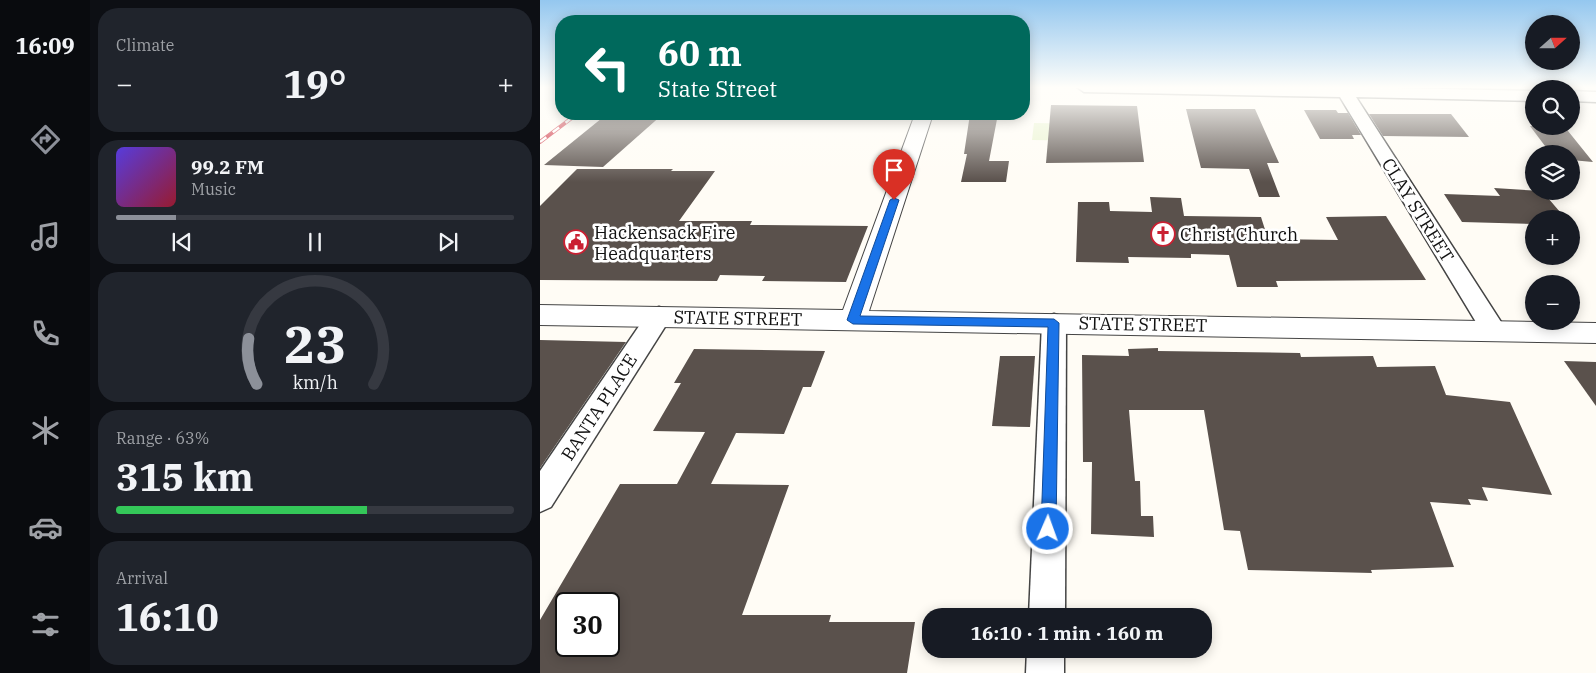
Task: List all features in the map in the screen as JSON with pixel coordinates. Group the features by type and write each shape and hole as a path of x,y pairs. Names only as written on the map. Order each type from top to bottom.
{"street":[{"name":"CLAY STREET","path":"1362,118 1494,331"},
{"path":"853,320 922,120"},
{"name":"STATE STREET","path":"540,315 1596,333"},
{"name":"BANTA PLACE","path":"540,497 659,316"},
{"path":"1047,608 1054,323"},
{"path":"1046,658 1046,673"}],"green space":[{"path":"1034,123 1092,124 1092,141 1032,140"}],"building":[{"path":"1050,118 1139,118 1144,162 1046,163"},
{"path":"1188,118 1259,118 1279,163 1267,163 1280,197 1259,197 1249,169 1201,168"},
{"path":"1309,118 1351,118 1361,135 1352,135 1354,139 1320,139"},
{"path":"1372,118 1454,118 1469,137 1383,136"},
{"path":"600,120 656,120 603,167 544,165"},
{"path":"969,120 997,120 989,161 1009,161 1006,182 961,182 967,154 964,154"},
{"path":"1537,135 1571,135 1579,145 1544,145"},
{"path":"1580,146 1593,162 1580,161"},
{"path":"577,169 715,171 679,221 752,221 750,225 868,226 846,282 762,281 765,276 720,275 717,281 540,280 540,206"},
{"path":"1494,188 1525,190 1525,200 1550,200 1558,210 1525,210 1525,224 1462,222 1444,194 1500,196"},
{"path":"1150,197 1181,198 1184,216 1261,217 1268,239 1338,240 1326,217 1386,216 1426,280 1276,281 1278,287 1237,287 1229,255 1191,254 1191,258 1128,257 1129,263 1076,262 1078,202 1109,202 1110,211 1152,212"},
{"path":"540,340 626,342 540,468"},
{"path":"1158,348 1158,351 1300,353 1301,357 1373,356 1377,367 1435,366 1446,395 1510,402 1552,495 1482,487 1488,501 1468,499 1471,505 1430,502 1454,567 1371,570 1372,573 1248,570 1240,531 1224,530 1204,410 1129,410 1135,481 1140,481 1141,516 1153,516 1154,537 1091,534 1092,462 1083,462 1082,355 1129,356 1128,349"},
{"path":"694,349 825,351 811,387 803,387 784,434 736,433 711,484 789,485 742,615 831,615 829,622 915,622 907,673 540,673 540,620 555,594 555,657 620,657 620,592 556,592 620,484 677,484 705,432 653,431 681,383 674,383"},
{"path":"1000,356 1035,356 1030,427 992,426"},
{"path":"1564,361 1596,362 1596,406"}],"railway":[{"path":"540,142 569,120"}],"place":[{"name":"Christ Church","path":"1163,234"},
{"name":"Hackensack Fire Headquarters","path":"576,242"}],"route":[{"path":"894,200 853,320 1054,323 1048,529"}]}
